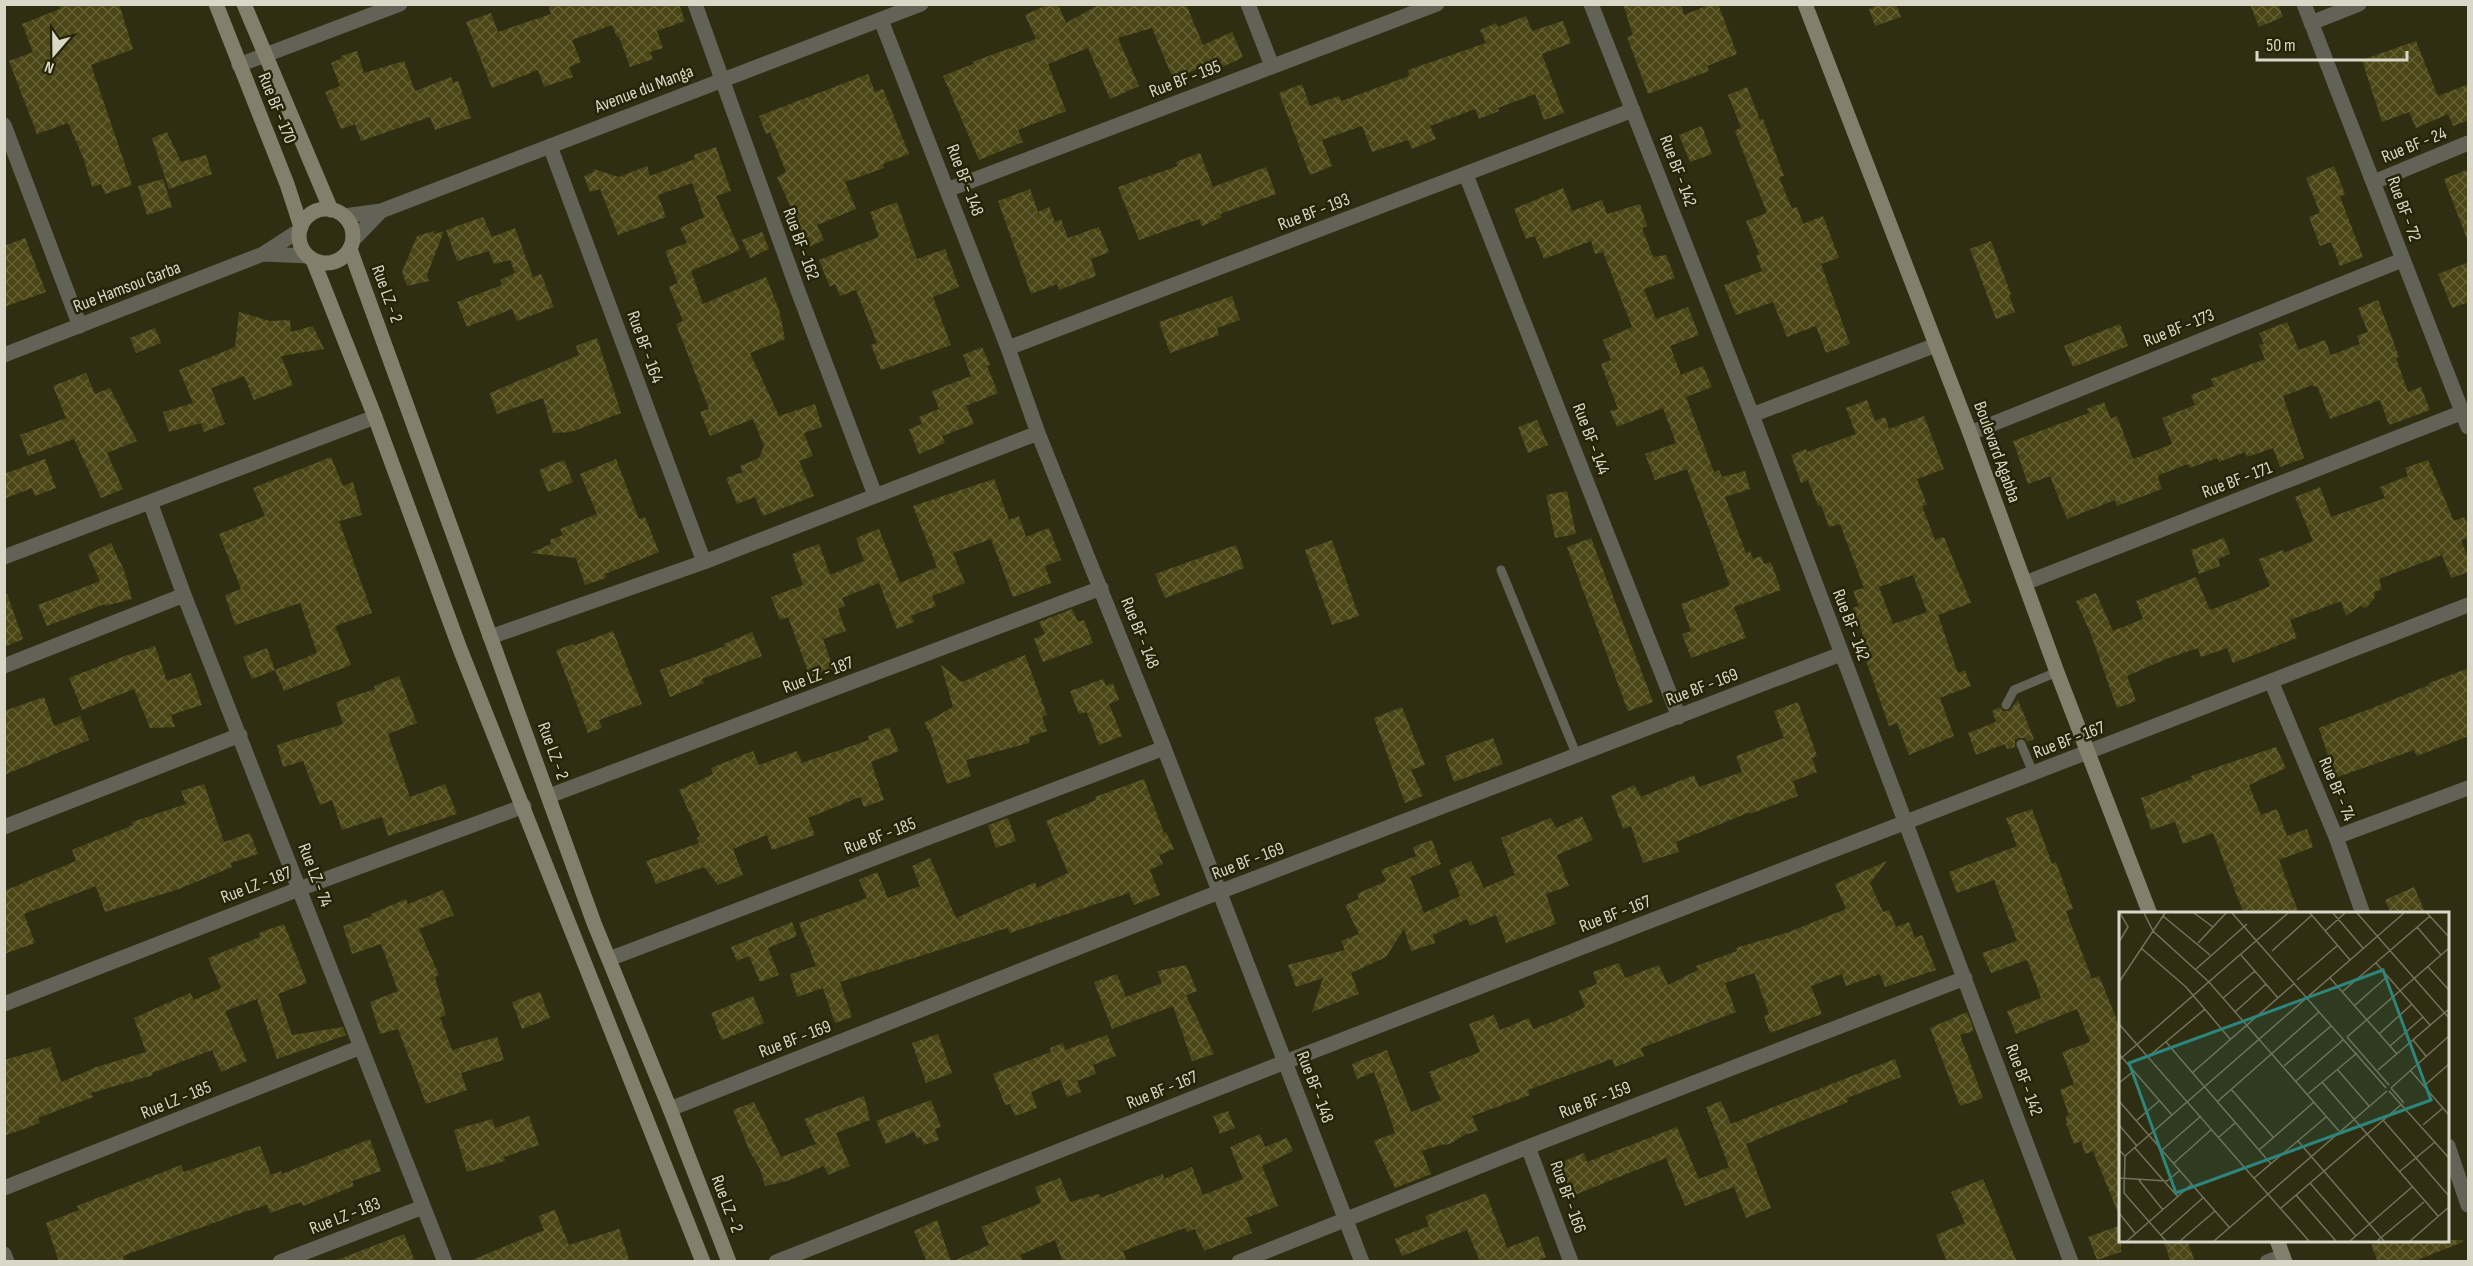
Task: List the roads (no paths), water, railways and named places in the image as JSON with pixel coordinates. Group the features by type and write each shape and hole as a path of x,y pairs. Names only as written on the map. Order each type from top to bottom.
{"main road":[{"name":"Rue BF - 170","path":"216,4 287,184 300,228"},
{"name":"Rue BF - 170","path":"244,4 337,213"},
{"name":"Boulevard Agabba","path":"1805,4 1970,433 2057,672 2149,912"},
{"path":"311,258 325,263 334,262 345,256 352,245 352,228 337,213 313,213 300,228 301,246 311,258 375,417 460,649 703,1262"},
{"name":"Rue LZ - 2","path":"352,245 490,637 609,959 729,1262"},
{"path":"2278,1242 2284,1259"}],"street":[{"path":"239,65 400,4"},
{"name":"Rue BF - 162","path":"696,4 721,81 875,495"},
{"name":"Avenue du Manga","path":"381,211 921,4"},
{"path":"1248,4 1272,66"},
{"name":"Rue BF - 195","path":"947,190 1437,4"},
{"name":"Rue BF - 142","path":"1591,4 1752,415 2071,1262"},
{"name":"Rue BF - 72","path":"2304,4 2469,428"},
{"path":"2311,23 2359,4"},
{"name":"Rue BF - 148","path":"881,20 1008,348 1038,433 1164,748 1362,1262"},
{"name":"Rue BF - 193","path":"1008,348 1634,110"},
{"path":"4,125 8,148 80,326"},
{"name":"Rue BF - 24","path":"2374,182 2469,143"},
{"name":"Rue BF - 164","path":"550,146 704,562"},
{"name":"Rue BF - 144","path":"1466,175 1679,717"},
{"path":"337,213 381,211"},
{"path":"352,245 381,211"},
{"path":"263,254 300,228"},
{"path":"263,254 311,258"},
{"name":"Rue Hamsou Garba","path":"4,355 263,254"},
{"name":"Rue BF - 173","path":"1970,433 2402,260"},
{"path":"1752,415 1936,345"},
{"name":"Rue BF - 171","path":"2025,583 2463,412"},
{"path":"4,557 375,417"},
{"path":"490,637 704,562 1038,433"},
{"name":"Rue LZ - 74","path":"150,502 184,595 445,1262"},
{"name":"Rue LZ - 187","path":"549,796 1101,588"},
{"path":"4,666 184,595"},
{"name":"Rue BF - 167","path":"776,1262 1285,1062 1906,822 2034,775 2469,605"},
{"name":"Rue BF - 169","path":"670,1109 1219,892 1841,654"},
{"name":"Rue BF - 74","path":"2271,681 2336,837 2362,912"},
{"path":"4,827 240,735"},
{"name":"Rue BF - 185","path":"609,959 1164,748"},
{"path":"2336,837 2469,788"},
{"name":"Rue LZ - 187","path":"4,1004 299,889 524,806"},
{"name":"Rue BF - 159","path":"1239,1262 1528,1147 1965,978"},
{"name":"Rue LZ - 185","path":"4,1188 361,1047"},
{"name":"Rue BF - 166","path":"1528,1147 1571,1262"},
{"path":"2449,1148 2464,1179 2469,1204"},
{"name":"Rue LZ - 183","path":"280,1262 423,1207"},
{"path":"4,1254 7,1262"},
{"path":"2267,1262 2284,1259"}],"lane":[{"path":"1501,570 1577,756"},
{"path":"2006,705 2014,690 2057,672"},
{"path":"2021,744 2034,775"}]}
